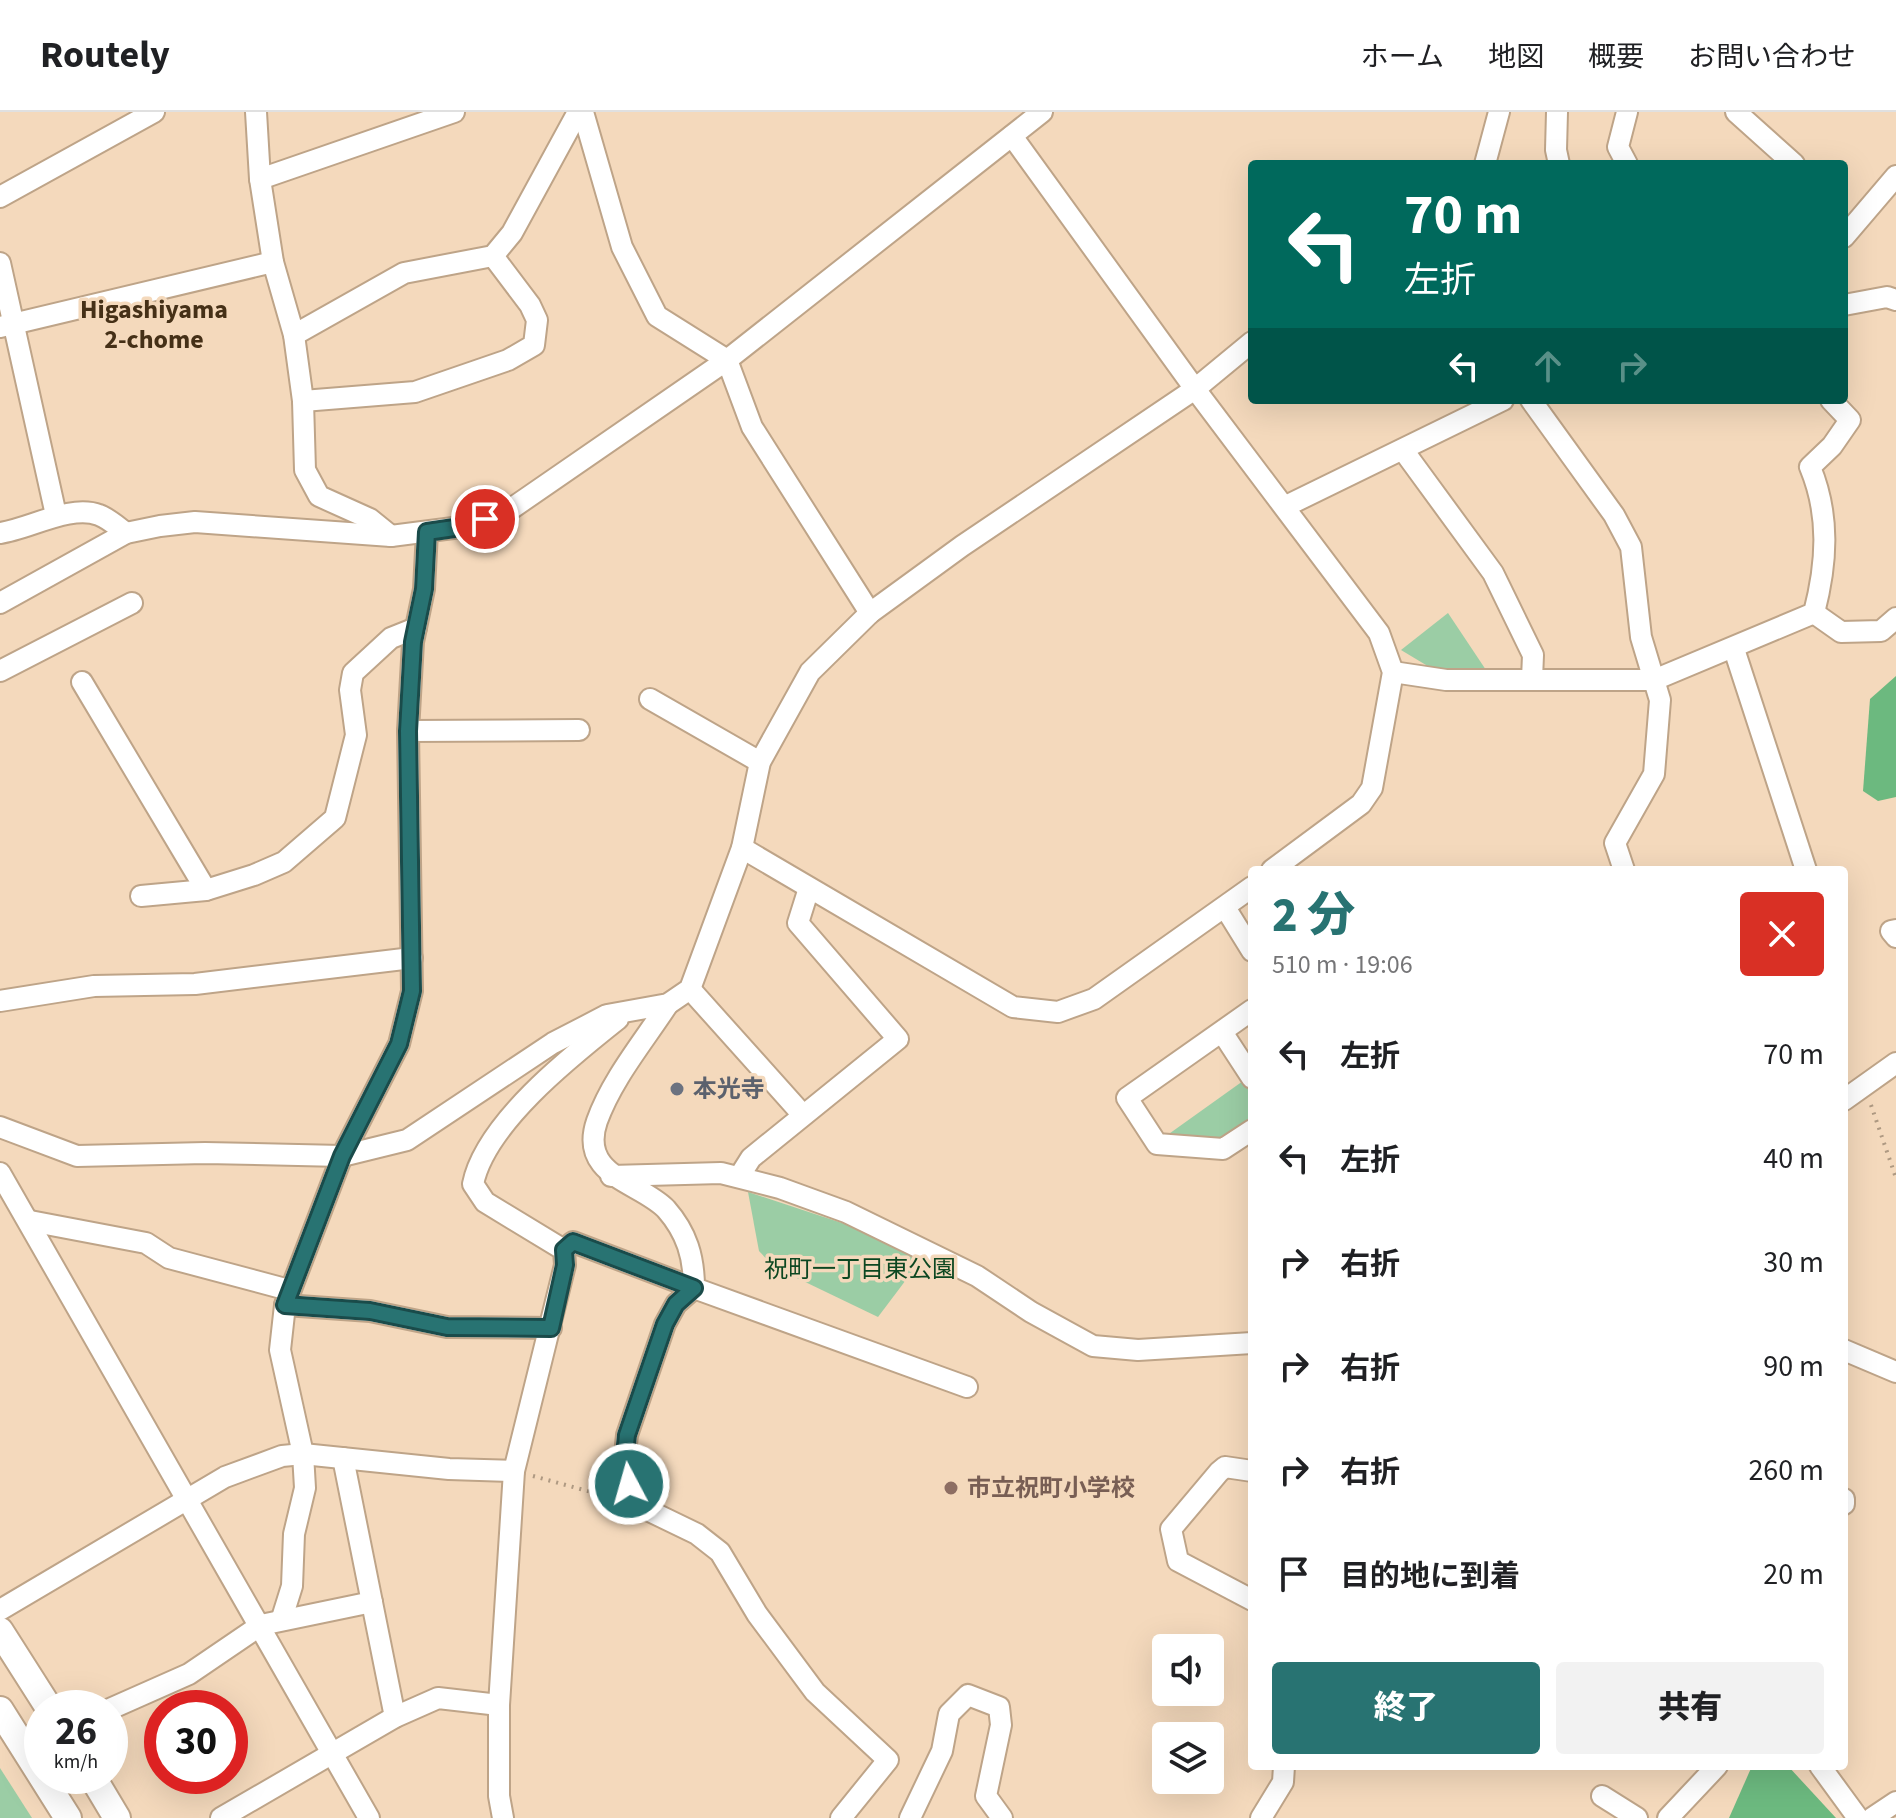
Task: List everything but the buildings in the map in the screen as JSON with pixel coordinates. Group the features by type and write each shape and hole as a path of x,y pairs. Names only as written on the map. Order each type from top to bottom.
{"main road":[{"path":"0,1631 38,1690"},
{"path":"0,1710 68,1818"},
{"path":"103,1794 117,1818"}],"street":[{"path":"0,197 154,112"},
{"path":"256,112 260,179 273,262 294,335 303,401 305,470 319,496 370,519 391,536"},
{"path":"260,179 454,112"},
{"path":"294,335 404,273 493,256 512,233 581,112"},
{"path":"581,112 622,247 657,316 727,360 752,427 870,613"},
{"path":"0,603 126,533 195,522 391,536 461,527 508,511 727,360 1042,112"},
{"path":"1486,160 1499,112"},
{"path":"1557,112 1558,160"},
{"path":"1625,160 1618,147 1627,112"},
{"path":"1736,112 1790,160"},
{"path":"1012,136 1195,389 1379,633 1393,672 1372,788 1361,804 1277,866"},
{"path":"1848,223 1896,176"},
{"path":"303,401 415,392 508,360 534,345 537,320 534,312 493,256"},
{"path":"7,326 273,262"},
{"path":"0,263 7,326 56,515"},
{"path":"1848,304 1887,297 1896,300"},
{"path":"841,1818 888,1760 815,1692 757,1614 720,1552 697,1534 635,1504 624,1464 627,1435 665,1324 676,1304 694,1288 694,1261 684,1233 664,1207 611,1176 596,1153 596,1124 615,1086 668,1004 690,989 742,848 760,762 810,672 870,613 975,537 1195,389 1248,345"},
{"path":"1286,506 1495,404"},
{"path":"1534,404 1614,515 1631,547 1641,637 1660,700 1654,774 1615,843 1623,866"},
{"path":"1814,613 1822,581 1826,530 1821,493 1810,467 1850,420 1835,404"},
{"path":"1403,450 1493,573 1533,655 1532,679"},
{"path":"0,533 22,530 56,515 98,514 126,533"},
{"path":"282,1618 292,1586 294,1534 305,1488 303,1454 280,1350 287,1297 342,1156 399,1044 412,991 408,731 416,628 424,589 427,532"},
{"path":"0,671 132,603"},
{"path":"1393,672 1446,680 1654,680 1814,613"},
{"path":"1814,613 1841,632 1881,631 1896,618"},
{"path":"141,896 206,890 284,862 335,818 356,735 350,690 353,673 391,638 416,628"},
{"path":"1734,649 1805,866"},
{"path":"82,682 206,890"},
{"path":"650,699 760,762"},
{"path":"408,731 579,730"},
{"path":"742,848 1013,1007 1058,1012 1108,992 1248,890"},
{"path":"739,1177 751,1158 898,1039 798,923 809,888"},
{"path":"1226,909 1248,945"},
{"path":"1896,930 1891,931 1896,937"},
{"path":"0,1001 94,986 195,984 412,958"},
{"path":"690,989 802,1114"},
{"path":"0,1127 77,1156 205,1153 342,1156 407,1140 553,1043 607,1015 668,1004"},
{"path":"564,1250 485,1202 473,1184 477,1165 499,1131 537,1092 628,1012"},
{"path":"1248,1013 1127,1098 1157,1144 1223,1149 1248,1133"},
{"path":"1222,1032 1248,1072"},
{"path":"1848,1097 1896,1063"},
{"path":"0,1173 369,1818"},
{"path":"611,1176 721,1173 846,1212 977,1276 1031,1312 1093,1346 1138,1350 1248,1343"},
{"path":"30,1221 146,1243 169,1258 287,1297 447,1327 551,1328"},
{"path":"564,1250 573,1242 967,1387"},
{"path":"503,1818 499,1796 499,1705 514,1471 551,1328 565,1265 564,1250"},
{"path":"1848,1352 1896,1372"},
{"path":"0,1610 187,1503 225,1477 254,1464 303,1454 449,1469 514,1471"},
{"path":"343,1458 395,1717"},
{"path":"1248,1470 1225,1467 1171,1529 1178,1561 1248,1598"},
{"path":"128,1701 189,1674 261,1625 282,1618 372,1602"},
{"path":"910,1818 942,1751 949,1714 968,1695 999,1707 1001,1725 986,1796 1002,1818"},
{"path":"221,1818 395,1717 438,1698 499,1705"},
{"path":"1261,1818 1283,1782 1284,1770"},
{"path":"1668,1818 1712,1770"},
{"path":"1823,1770 1858,1818"},
{"path":"1602,1796 1637,1818"},
{"path":"1872,1818 1896,1802"}],"path":[{"path":"1865,1085 1896,1178"},
{"path":"514,1471 635,1504"}],"green space":[{"path":"1448,613 1486,670 1431,668 1401,650"},
{"path":"1896,676 1896,797 1878,801 1863,791 1870,699"},
{"path":"1243,1081 1248,1089 1248,1121 1219,1143 1166,1136"},
{"name":"祝町一丁目東公園","path":"748,1192 851,1226 921,1260 878,1317 774,1267 759,1251"},
{"path":"0,1768 32,1818 0,1818"},
{"path":"1750,1770 1792,1770 1836,1818 1729,1818"}],"place":[{"name":"本光寺","path":"677,1089"},
{"name":"市立祝町小学校","path":"951,1488"}],"district":[{"name":"Higashiyama 2-chome","path":"154,324"}],"route":[{"path":"485,519 461,527 427,532 424,589 413,642 408,731 412,991 399,1044 342,1156 285,1305 370,1311 447,1327 551,1328 565,1265 564,1250 573,1242 694,1288 676,1304 665,1324 627,1435 624,1464 629,1484"}]}
